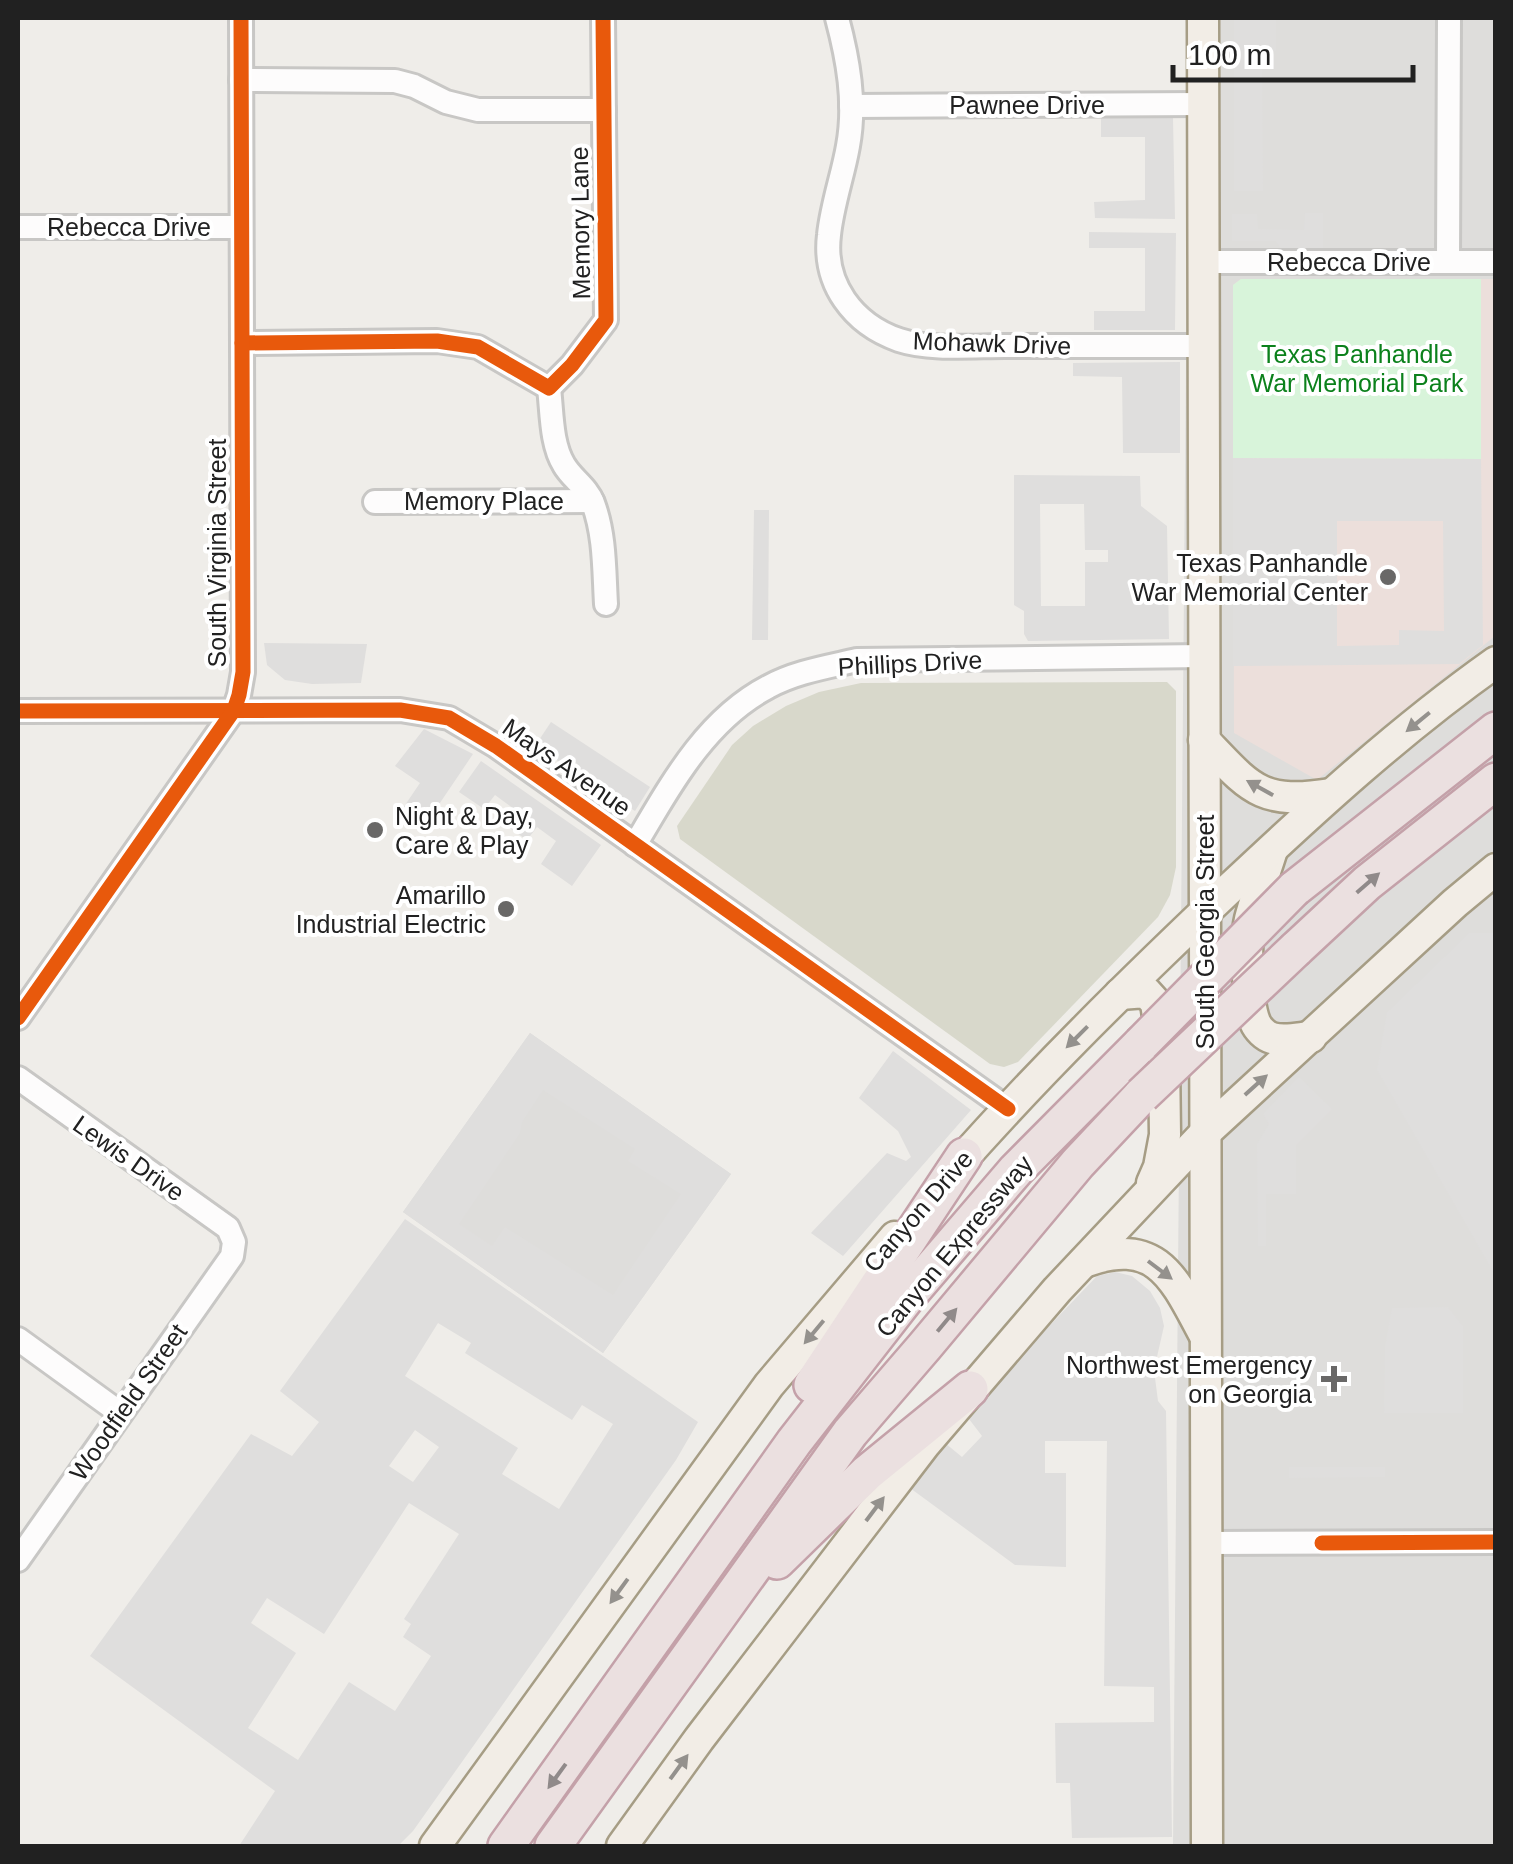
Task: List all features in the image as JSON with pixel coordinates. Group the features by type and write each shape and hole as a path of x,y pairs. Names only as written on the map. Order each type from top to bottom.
{"highway":[{"name":"Canyon Expressway","path":"506,1846 794,1442 907,1297 1016,1170 1294,889 1496,730"},
{"name":"Canyon Expressway","path":"553,1846 850,1433 1078,1163 1142,1094 1296,949 1368,884 1496,781"},
{"path":"708,1563 725,1520 964,1156"},
{"path":"718,1617 867,1473 970,1389"}],"main road":[{"name":"South Georgia Street","path":"1202,18 1207,1846"},
{"name":"Canyon Drive","path":"434,1846 769,1384 964,1156 1120,994 1331,794 1496,662"},
{"path":"1204,740 1234,772 1268,795 1298,799 1331,794"},
{"path":"1273,848 1249,921 1251,1004 1255,1022 1272,1038 1311,1036"},
{"path":"622,1846 710,1724 970,1389 1205,1133 1496,868"},
{"path":"1120,994 1140,990 1156,1002 1164,1058 1165,1135 1159,1167 1146,1194"},
{"path":"1084,1262 1106,1254 1130,1254 1152,1262 1171,1276 1206,1336"}],"street":[{"name":"South Virginia Street","path":"18,1018 234,710 240,695 241,18"},
{"name":"Memory Lane","path":"549,388 606,320 603,18"},
{"name":"Mohawk Drive","path":"837,18 851,106 849,141 829,234 828,259 832,281 861,319 903,342 948,346 1203,346"},
{"path":"1448,262 1449,18"},
{"path":"241,80 395,81 446,102 478,110 604,110"},
{"name":"Pawnee Drive","path":"851,106 1203,104"},
{"name":"Rebecca Drive","path":"18,227 241,226"},
{"name":"Rebecca Drive","path":"1203,262 1496,262"},
{"path":"242,343 436,341 478,347 549,388 557,451 565,468 592,501 603,543 606,604"},
{"name":"Memory Place","path":"375,502 592,501"},
{"name":"Phillips Drive","path":"634,845 700,744 735,709 768,687 806,672 856,660 1204,656"},
{"name":"Mays Avenue","path":"18,711 400,710 448,718 496,746 1008,1109"},
{"name":"Lewis Drive","path":"18,1078 228,1228 234,1242"},
{"name":"Woodfield Street","path":"18,1560 232,1256 234,1242"},
{"path":"18,1338 120,1413"},
{"path":"1206,1544 1496,1542"}],"shaded area":[{"path":"1189,18 1495,18 1495,1846 1173,1846"},
{"path":"1234,18 1276,18 1276,51 1262,52 1263,191 1234,191"},
{"path":"1101,118 1173,118 1175,219 1095,218 1094,202 1145,200 1145,137 1101,137"},
{"path":"1305,213 1323,213 1323,249 1281,249 1276,241 1232,241 1232,214 1257,214 1258,229 1304,230"},
{"path":"1089,232 1176,233 1175,330 1094,330 1094,311 1145,311 1145,248 1089,248"},
{"path":"1241,279 1495,279 1495,636 1317,780 1234,733 1233,285"},
{"path":"1180,362 1180,453 1123,453 1122,377 1073,376 1073,363"},
{"path":"1233,458 1481,459 1483,645 1459,664 1233,666","holes":["1337,521 1443,521 1444,631 1399,630 1399,645 1337,646"]},
{"path":"1014,475 1140,476 1141,506 1167,526 1169,639 1028,641 1024,634 1024,611 1014,605","holes":["1040,504 1084,504 1085,550 1108,550 1108,562 1085,562 1085,606 1041,606"]},
{"path":"754,510 769,510 768,640 752,640"},
{"path":"264,643 367,644 361,683 285,680 267,665"},
{"path":"1167,682 1176,691 1176,867 1170,895 1158,917 1018,1062 1004,1067 990,1064 680,839 677,826 732,745 753,726 819,692 861,683"},
{"path":"551,722 650,787 635,811 535,746"},
{"path":"424,729 473,754 423,828 401,811 420,783 395,766"},
{"path":"481,761 601,845 572,886 541,864 556,841 537,827 527,840 508,827 518,812 495,795 484,809 459,792"},
{"path":"1469,933 1495,933 1495,1275 1377,1070 1387,1012"},
{"path":"530,1033 731,1174 603,1353 403,1212"},
{"path":"530,1033 731,1174 603,1353 403,1212","holes":["543,1090 635,1149 628,1161 681,1194 613,1295 505,1227 492,1246 459,1224 520,1133 522,1122"]},
{"path":"893,1051 971,1110 843,1256 811,1233 887,1153 906,1161 911,1157 898,1131 859,1098"},
{"path":"1299,1077 1332,1109 1296,1145 1296,1194 1266,1194 1266,1246 1258,1246 1257,1144 1269,1124 1263,1114"},
{"path":"405,1219 698,1422 676,1460 413,1831 398,1846 239,1846 275,1791 90,1656 251,1434 292,1456 319,1422 280,1391","holes":["438,1323 471,1343 465,1353 572,1420 582,1405 613,1424 559,1509 502,1474 518,1448 405,1376","415,1430 439,1447 413,1482 389,1466","409,1503 459,1534 404,1619 411,1624 403,1637 431,1656 395,1711 349,1682 298,1760 248,1728 296,1653 251,1623 267,1598 324,1634"]},
{"path":"1115,1272 1132,1276 1150,1291 1164,1326 1154,1370 1158,1401 1166,1411 1172,1837 1072,1838 1070,1783 1056,1783 1055,1723 1154,1722 1154,1687 1104,1686 1107,1441 1045,1441 1045,1473 1066,1473 1066,1567 1015,1565 910,1488 945,1443 962,1457 982,1436 969,1419 1013,1364 1097,1276"},
{"path":"1448,1307 1463,1326 1463,1413 1384,1413 1385,1346 1392,1308"},
{"path":"1289,1467 1385,1467 1385,1477 1289,1478"}],"green space":[{"name":"Texas Panhandle War Memorial Park","path":"1241,279 1481,279 1481,459 1233,458 1233,285"}],"cycle path":[{"path":"18,1018 234,710 239,695 243,672 241,18"},
{"path":"242,343 437,341 478,347 549,388 606,320 603,18"},
{"path":"18,711 400,710 449,718 496,746 1008,1109"},
{"path":"1322,1543 1496,1542"}],"place":[{"name":"Texas Panhandle War Memorial Center","path":"1388,577"},
{"name":"Night & Day, Care & Play","path":"375,830"},
{"name":"Amarillo Industrial Electric","path":"506,909"},
{"name":"Northwest Emergency on Georgia","path":"1334,1379"}]}
